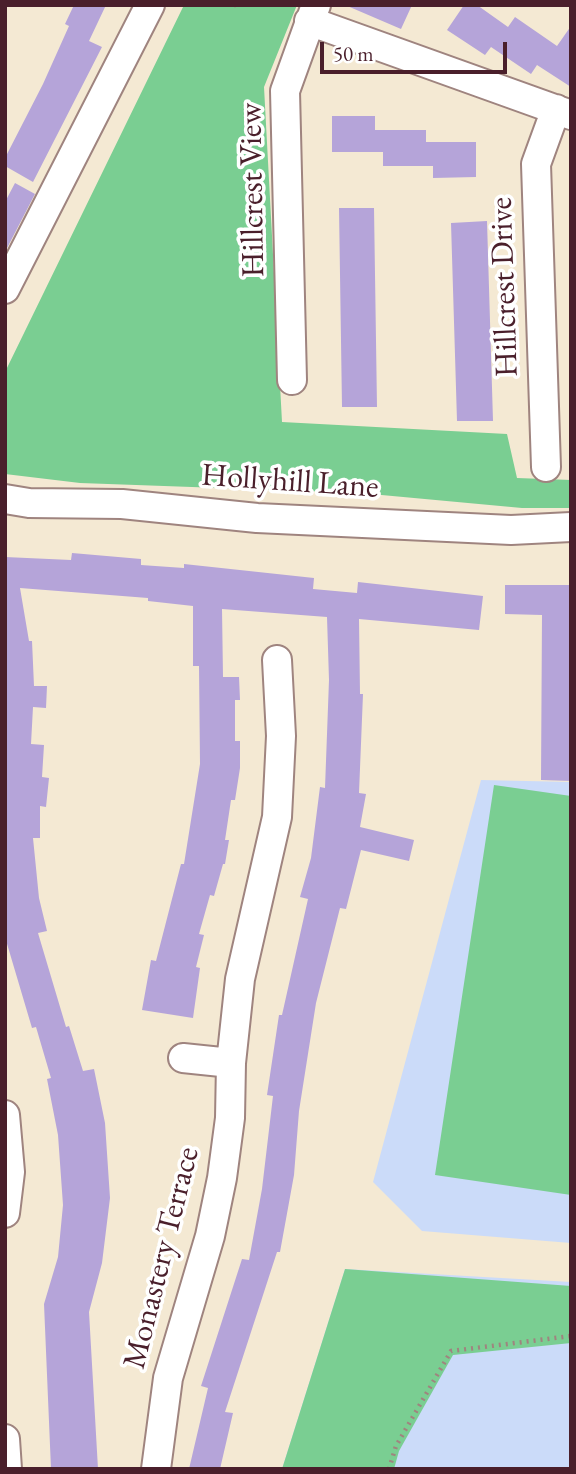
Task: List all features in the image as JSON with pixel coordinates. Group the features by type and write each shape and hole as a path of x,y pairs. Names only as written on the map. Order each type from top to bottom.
{"street":[{"path":"5,289 150,5"},
{"path":"312,13 563,112"},
{"name":"Hillcrest View","path":"292,380 285,91 312,13"},
{"name":"Hillcrest Drive","path":"546,467 536,164 563,112"},
{"name":"Hollyhill Lane","path":"5,499 29,503 122,504 271,518 511,530 571,527"},
{"name":"Monastery Terrace","path":"156,1469 168,1378 210,1236 222,1178 230,1118 231,1063 240,979 277,817 281,736 277,660"},
{"path":"183,1058 231,1063"},
{"path":"5,1115 10,1172 5,1213"},
{"path":"5,1439 7,1469"}],"path":[{"path":"390,1469 396,1446 451,1351 571,1336"}],"shaded area":[{"path":"481,780 571,782 571,1243 422,1231 373,1182"},
{"path":"345,1269 571,1282 571,1469 282,1469"}],"green space":[{"path":"184,5 297,5 264,87 282,422 507,434 517,478 571,480 571,508 522,508 360,493 80,483 5,474 5,372"},
{"path":"494,785 571,796 571,1195 435,1175"},
{"path":"345,1269 571,1286 571,1343 453,1355 399,1451 394,1469 282,1469"}],"building":[{"path":"74,5 106,5 89,41 102,47 33,182 5,166 5,158 43,84 69,26 65,24"},
{"path":"345,5 412,5 401,29"},
{"path":"464,5 477,5 508,27 515,17 557,46 571,26 571,87 537,65 531,74 491,47 485,55 447,30"},
{"path":"332,116 375,116 375,130 426,130 426,142 476,142 476,177 433,178 433,166 383,166 383,152 332,152"},
{"path":"15,183 35,194 5,252 5,202"},
{"path":"339,208 374,208 377,407 342,407"},
{"path":"487,221 493,421 457,421 451,223"},
{"path":"72,553 141,559 141,565 184,568 184,564 314,578 313,589 357,593 358,582 483,596 479,630 359,619 360,694 363,694 359,793 366,794 360,827 414,840 409,861 361,850 346,909 340,908 316,1003 299,1111 294,1175 280,1252 277,1252 225,1412 233,1413 220,1469 189,1469 208,1388 201,1386 242,1259 249,1260 262,1189 273,1096 267,1095 279,1015 282,1015 308,899 300,897 311,858 320,787 325,788 329,680 327,617 222,609 223,677 239,677 240,700 235,700 235,741 240,741 240,768 235,800 231,800 225,840 229,840 225,864 214,896 210,895 199,934 204,935 196,967 200,968 193,1018 142,1010 151,960 156,961 181,864 184,864 200,764 199,666 193,666 193,606 148,601 148,598 20,588 29,641 32,641 34,686 47,686 46,708 33,707 31,744 44,745 42,777 49,778 46,807 40,806 40,838 33,838 39,898 47,931 38,933 66,1027 69,1026 83,1071 94,1069 105,1123 110,1198 102,1263 89,1312 98,1469 51,1469 44,1304 58,1257 63,1205 58,1135 47,1079 51,1078 36,1027 32,1028 5,937 5,557 71,560"},
{"path":"505,585 571,585 571,781 541,780 542,615 505,614"}]}
